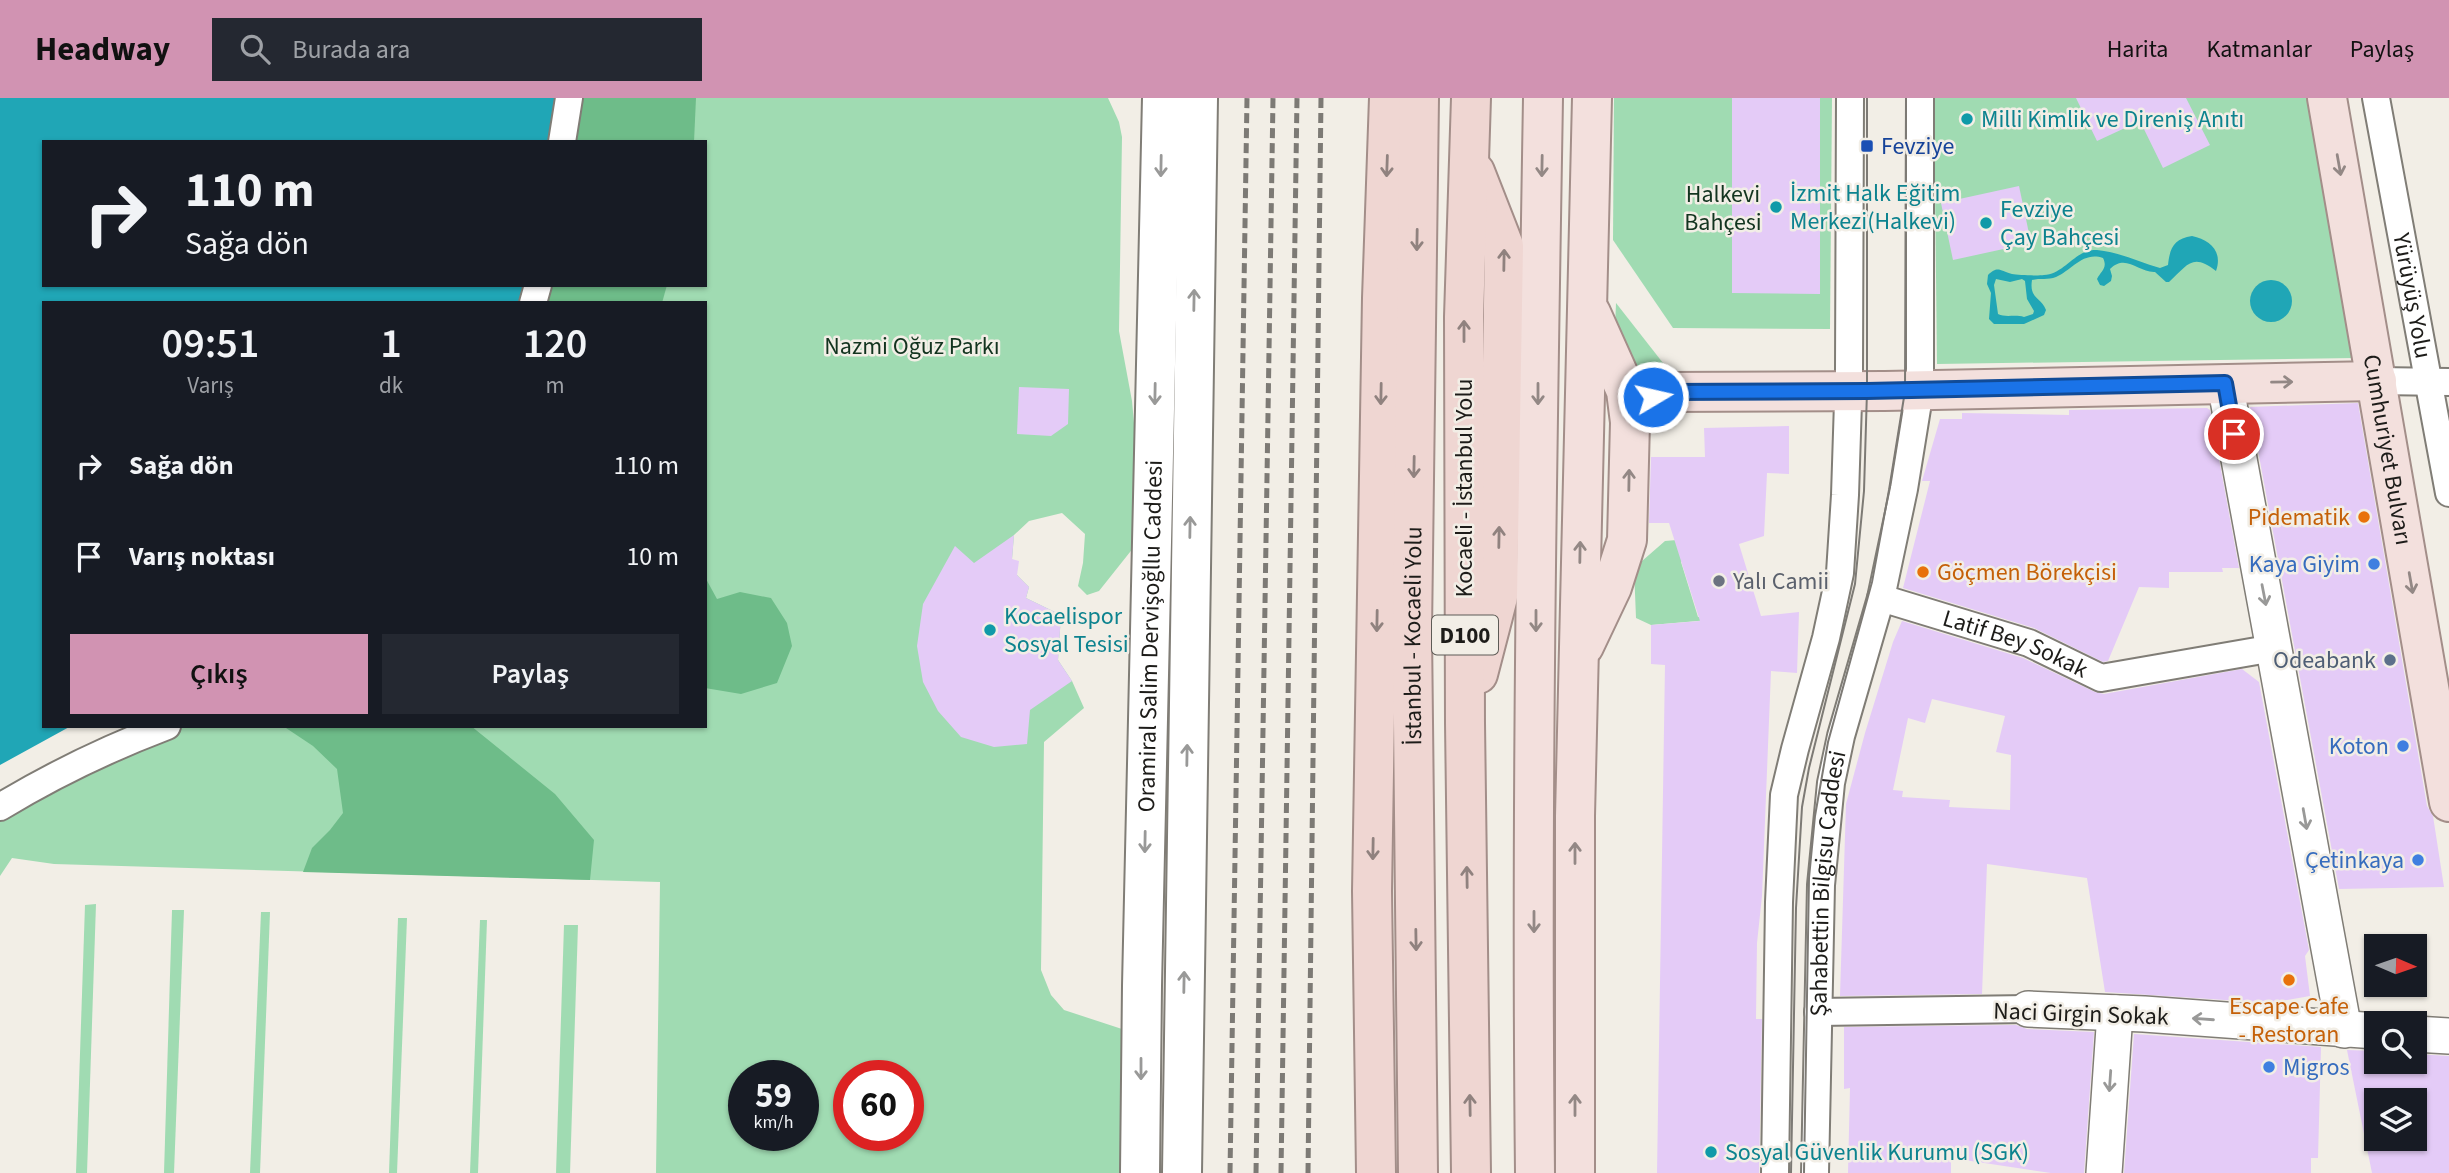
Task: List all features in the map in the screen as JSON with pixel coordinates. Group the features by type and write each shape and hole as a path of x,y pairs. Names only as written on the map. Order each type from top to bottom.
{"highway":[{"path":"1376,1173 1372,891 1382,298 1389,98"},
{"name":"İstanbul - Kocaeli Yolu","path":"1418,1173 1412,632 1419,98"},
{"name":"Kocaeli - İstanbul Yolu","path":"1471,98 1464,317 1465,723 1471,1173"}],"main road":[{"name":"Oramiral Salim Dervişoğllu Caddesi","path":"1140,1173 1162,98"},
{"name":"Oramiral Salim Dervişoğllu Caddesi","path":"1182,1173 1198,98"},
{"path":"1535,1173 1533,1011 1538,361 1543,98"},
{"path":"1575,1173 1575,816 1592,98"},
{"name":"Cumhuriyet Bulvarı","path":"2327,98 2449,802"},
{"path":"1578,661 1612,587 1628,540 1630,422 1626,391 1586,303"},
{"path":"1630,422 1641,407 1665,392 1849,392 2377,381"}],"street":[{"path":"562,140 569,98"},
{"path":"1775,1173 1779,915 1784,796 1826,638 1840,573 1846,495 1850,98"},
{"path":"1920,98 1920,390"},
{"name":"Yürüyüş Yolu","path":"2376,98 2439,382 2449,493"},
{"path":"2377,381 2439,382"},
{"path":"2225,383 2274,648 2360,1031"},
{"name":"Şahabettin Bilgisu Caddesi","path":"1815,1173 1821,885 1831,783 1841,736 1881,598 1904,489 1920,390"},
{"name":"Latif Bey Sokak","path":"1881,598 2029,643 2101,678 2274,648"},
{"path":"0,807 39,783 162,728"},
{"name":"Naci Girgin Sokak","path":"1818,1012 2028,1009 2360,1031"},
{"path":"2104,1173 2115,1013"},
{"path":"2427,1035 2449,1036"}],"green space":[{"name":"Nazmi Oğuz Parkı","path":"569,98 1108,98 1119,122 1122,137 1119,331 1132,401 1135,434 1134,547 1099,591 1087,595 1078,586 1085,534 1062,513 1029,521 1014,535 1012,559 1017,575 1029,587 1026,598 1061,615 1058,660 1072,681 1084,708 1044,742 1041,970 1051,995 1064,1010 1125,1030 1123,1173 656,1173 660,882 54,864 12,858 0,876 0,807 163,728 707,728 707,301 534,301 537,287 707,287 707,140 562,140"},
{"path":"569,98 696,98 694,140 563,140"},
{"name":"Halkevi Bahçesi","path":"1614,98 1832,98 1830,329 1673,328 1613,240"},
{"path":"1934,98 2308,98 2355,358 1937,364"},
{"path":"537,287 666,287 663,301 534,301"},
{"path":"1616,303 1663,363 1663,386 1646,394 1614,355"},
{"path":"1701,538 1681,562 1698,617 1755,616 1651,625 1636,618 1634,568 1665,541"},
{"path":"707,581 717,599 740,592 771,598 787,623 792,646 777,683 741,694 707,688"},
{"path":"286,728 473,728 555,794 594,840 590,880 303,872 312,848 343,813 337,769 313,746"},
{"path":"96,904 87,1173 76,1173 85,905"},
{"path":"172,910 184,910 174,1173 164,1173"},
{"path":"261,912 270,912 260,1173 250,1173"},
{"path":"398,918 407,918 397,1173 389,1173"},
{"path":"480,920 487,920 478,1173 470,1173"},
{"path":"564,925 578,925 570,1173 556,1173"}],"water":[{"path":"0,98 569,98 562,140 42,140 42,287 537,287 534,301 42,301 42,728 67,728 0,765"},
{"path":"2192,236 2209,244 2216,252 2216,271 2201,262 2190,263 2166,282 2155,272 2122,263 2110,269 2111,281 2104,286 2100,285 2097,279 2104,267 2103,258 2089,257 2056,277 2032,280 2032,291 2046,310 2044,315 2024,324 1994,324 1989,319 1991,293 1987,284 1988,275 1994,270 2023,275 2051,274 2082,253 2097,250 2160,268 2168,265 2170,253 2177,242","holes":["1996,279 2010,282 2022,279 2025,281 2027,299 2033,314 2024,317 1998,314 1994,285"]},
{"path":"2271,280 2286,286 2292,301 2286,316 2271,322 2256,316 2250,301 2256,286"}],"building":[{"name":"İzmit Halk Eğitim Merkezi(Halkevi)","path":"1732,98 1820,98 1820,294 1732,293"},
{"path":"2076,98 2186,98 2210,145 2163,168 2140,121 2097,141"},
{"name":"Fevziye Çay Bahçesi","path":"2019,186 2031,243 1953,260 1941,203"},
{"path":"1019,387 1069,389 1068,424 1051,436 1017,434"},
{"path":"2358,403 2427,806 2433,816 2444,887 2339,889 2250,407"},
{"path":"2069,410 2210,410 2239,568 2222,568 2223,572 2169,572 2169,588 2139,587 2108,661 2103,662 2034,628 1903,588 1930,481 1922,481 1940,419 1962,419 1962,413 2069,415"},
{"path":"1789,426 1789,474 1767,473 1764,536 1739,544 1761,616 1799,612 1797,673 1771,671 1762,896 1757,943 1756,1019 1762,1019 1759,1173 1657,1173 1665,665 1651,664 1651,625 1700,621 1669,523 1649,523 1651,457 1705,457 1704,428"},
{"name":"Kocaelispor Sosyal Tesisi","path":"1014,535 1012,559 1019,561 1017,575 1029,587 1026,598 1061,615 1058,660 1072,681 1030,710 1027,744 994,747 961,737 938,711 923,682 917,646 923,604 955,546 974,563"},
{"path":"1902,621 2023,658 2104,694 2242,669 2259,682 2309,950 2305,956 2310,996 2270,1003 2105,992 2087,878 1987,864 1982,994 1840,996 1846,804 1893,642","holes":["1932,699 2005,716 1996,752 2011,755 2010,810 1949,807 1950,800 1902,797 1903,791 1893,790 1908,718 1925,723"]},
{"path":"2016,1025 2027,1029 2094,1032 2084,1173 2051,1173 1951,1158 1951,1173 1848,1173 1850,1088 1844,1089 1844,1027"},
{"path":"2134,1034 2321,1047 2318,1158 2311,1158 2311,1173 2124,1173"},
{"path":"2347,1050 2364,1051 2364,1074 2427,1074 2427,1055 2449,1056 2449,1173 2372,1173 2368,1151 2427,1151 2427,1088 2364,1088 2364,1134"}],"tram line":[{"path":"1791,1173 1796,908 1802,807 1809,768 1855,584 1864,491 1867,391 1867,98"},
{"path":"1804,1173 1809,878 1815,816 1828,742 1872,582 1905,391 1906,98"}],"railway":[{"path":"1230,1173 1247,98"},
{"path":"1256,1173 1273,98"},
{"path":"1281,1173 1297,98"},
{"path":"1308,1173 1321,98"}],"place":[{"name":"Milli Kimlik ve Direniş Anıtı","path":"1967,119"},
{"name":"Fevziye","path":"1867,146"},
{"name":"İzmit Halk Eğitim Merkezi(Halkevi)","path":"1776,207"},
{"name":"Fevziye Çay Bahçesi","path":"1986,223"},
{"name":"Pidematik","path":"2364,517"},
{"name":"Kaya Giyim","path":"2374,564"},
{"name":"Göçmen Börekçisi","path":"1923,572"},
{"name":"Yalı Camii","path":"1719,581"},
{"name":"Kocaelispor Sosyal Tesisi","path":"990,630"},
{"name":"Odeabank","path":"2390,660"},
{"name":"Koton","path":"2403,746"},
{"name":"Çetinkaya","path":"2418,860"},
{"name":"Escape Cafe - Restoran","path":"2289,980"},
{"name":"Migros","path":"2269,1067"},
{"name":"Sosyal Güvenlik Kurumu (SGK)","path":"1711,1152"}],"route":[{"path":"1653,397 1665,392 1752,393 2225,383 2234,434"}]}
